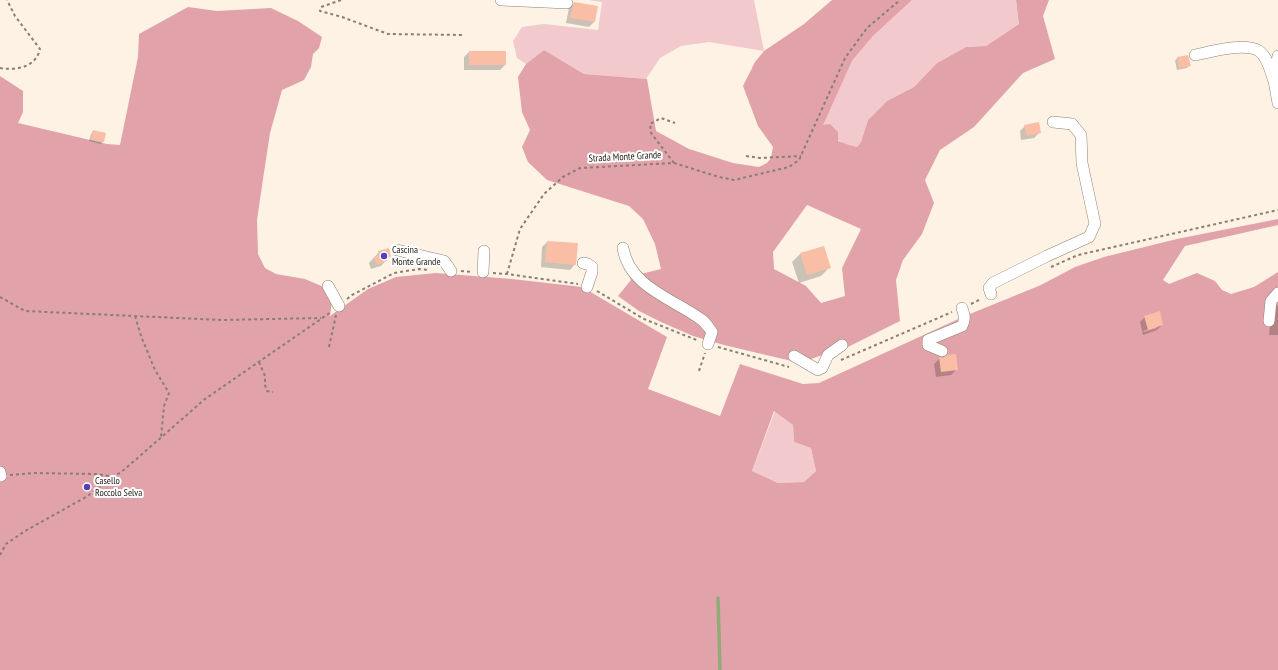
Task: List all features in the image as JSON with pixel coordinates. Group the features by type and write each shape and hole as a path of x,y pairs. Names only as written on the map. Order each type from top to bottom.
{"street":[{"path":"501,0 567,3"},
{"path":"1195,55 1225,49 1248,47 1259,51 1267,61 1274,81 1278,103"},
{"path":"1274,81 1278,56"},
{"path":"991,294 989,288 993,283 1089,237 1095,224 1082,163 1080,135 1072,124 1053,122"},
{"path":"623,248 624,256 631,271 646,285 704,321 712,332 708,344"},
{"path":"397,250 444,261 452,271"},
{"path":"483,272 484,251"},
{"path":"583,263 592,267 588,287"},
{"path":"328,286 339,306"},
{"path":"1269,321 1271,300 1278,293"},
{"path":"942,351 928,345 928,340 962,326 965,316 962,308"},
{"path":"794,356 820,369 828,355 842,345"}],"path":[{"path":"0,68 7,69 25,67 36,59 40,49 15,16 7,0"},
{"path":"341,0 321,7 320,11 342,17 388,34 464,35"},
{"name":"Strada Monte Grande","path":"507,274 520,229 544,194 563,177 580,168 674,163 719,177 734,180 789,167 799,160 845,58 867,28 900,0"},
{"path":"674,163 651,133 650,124 661,118 675,123"},
{"path":"746,156 760,158 801,156"},
{"path":"0,297 25,311 222,320 322,318"},
{"path":"329,347 339,306"},
{"path":"135,316 141,336 155,370 169,393 164,406 161,438"},
{"path":"699,371 708,344"},
{"path":"259,362 265,376 267,391 272,392"},
{"path":"0,474 97,474 115,477 86,497 25,531 6,544 0,555"}],"shaded area":[{"path":"588,0 754,0 764,51 709,42 681,46 660,58 646,79 584,74 544,50 526,64 517,58 513,41 522,27 544,24 598,30 602,2"},
{"path":"832,0 912,0 873,36 852,61 823,125 830,124 838,132 838,141 857,147 861,142 868,120 887,101 914,87 937,63 966,47 986,46 1019,24 1016,0 1049,0 1043,16 1055,59 1023,73 974,127 940,150 925,180 934,203 922,234 903,260 896,280 900,321 836,353 825,354 800,363 693,336 639,311 618,296 631,280 619,256 619,243 627,244 629,255 641,274 661,269 655,244 643,219 629,206 547,180 528,162 522,147 530,130 522,112 518,77 526,64 544,50 584,74 647,79 656,131 689,149 733,163 759,167 767,163 771,158 773,147 758,126 743,86 755,62 764,51 804,24","holes":["807,205 861,229 842,268 845,296 821,303 806,286 774,269 773,252"]},
{"path":"912,0 1016,0 1019,24 986,46 966,47 937,63 914,87 887,101 868,120 861,142 857,147 841,142 822,125 852,61 873,36"},
{"path":"188,7 217,11 271,8 298,21 322,37 319,48 313,54 311,67 304,80 282,90 270,133 257,220 258,254 265,268 276,274 305,279 326,288 332,301 330,316 368,289 396,277 436,273 512,279 582,287 667,337 648,389 720,416 740,364 803,384 819,383 965,316 1041,285 1075,267 1104,257 1177,239 1278,219 1278,225 1185,246 1163,280 1169,284 1197,273 1215,281 1222,290 1231,294 1254,287 1278,272 1278,670 0,670 0,76 23,91 23,112 18,123 107,144 120,145 138,57 139,34","holes":["774,411 793,425 794,442 811,448 816,471 804,482 778,483 752,471"]},
{"path":"775,411 793,425 794,442 811,448 816,471 804,482 778,483 752,471"}],"building":[{"path":"574,2 598,6 595,22 570,18"},
{"path":"469,51 506,51 506,65 469,65"},
{"path":"1188,55 1191,66 1179,68 1177,57"},
{"path":"1039,122 1041,133 1027,136 1024,125"},
{"path":"93,130 106,133 104,142 91,139"},
{"path":"547,241 578,243 576,265 545,262"},
{"path":"824,246 831,268 807,275 800,253"},
{"name":"Cascina Monte Grande","path":"389,248 391,257 386,258 387,261 376,265 374,257 379,255 378,251"},
{"path":"1160,311 1163,325 1148,330 1144,316"},
{"path":"956,354 958,370 941,372 939,357 943,358 947,355"}],"waterway":[{"path":"718,598 720,670"}],"place":[{"name":"Cascina Monte Grande","path":"384,256"},
{"name":"Casello Roccolo Selva","path":"87,487"}]}
